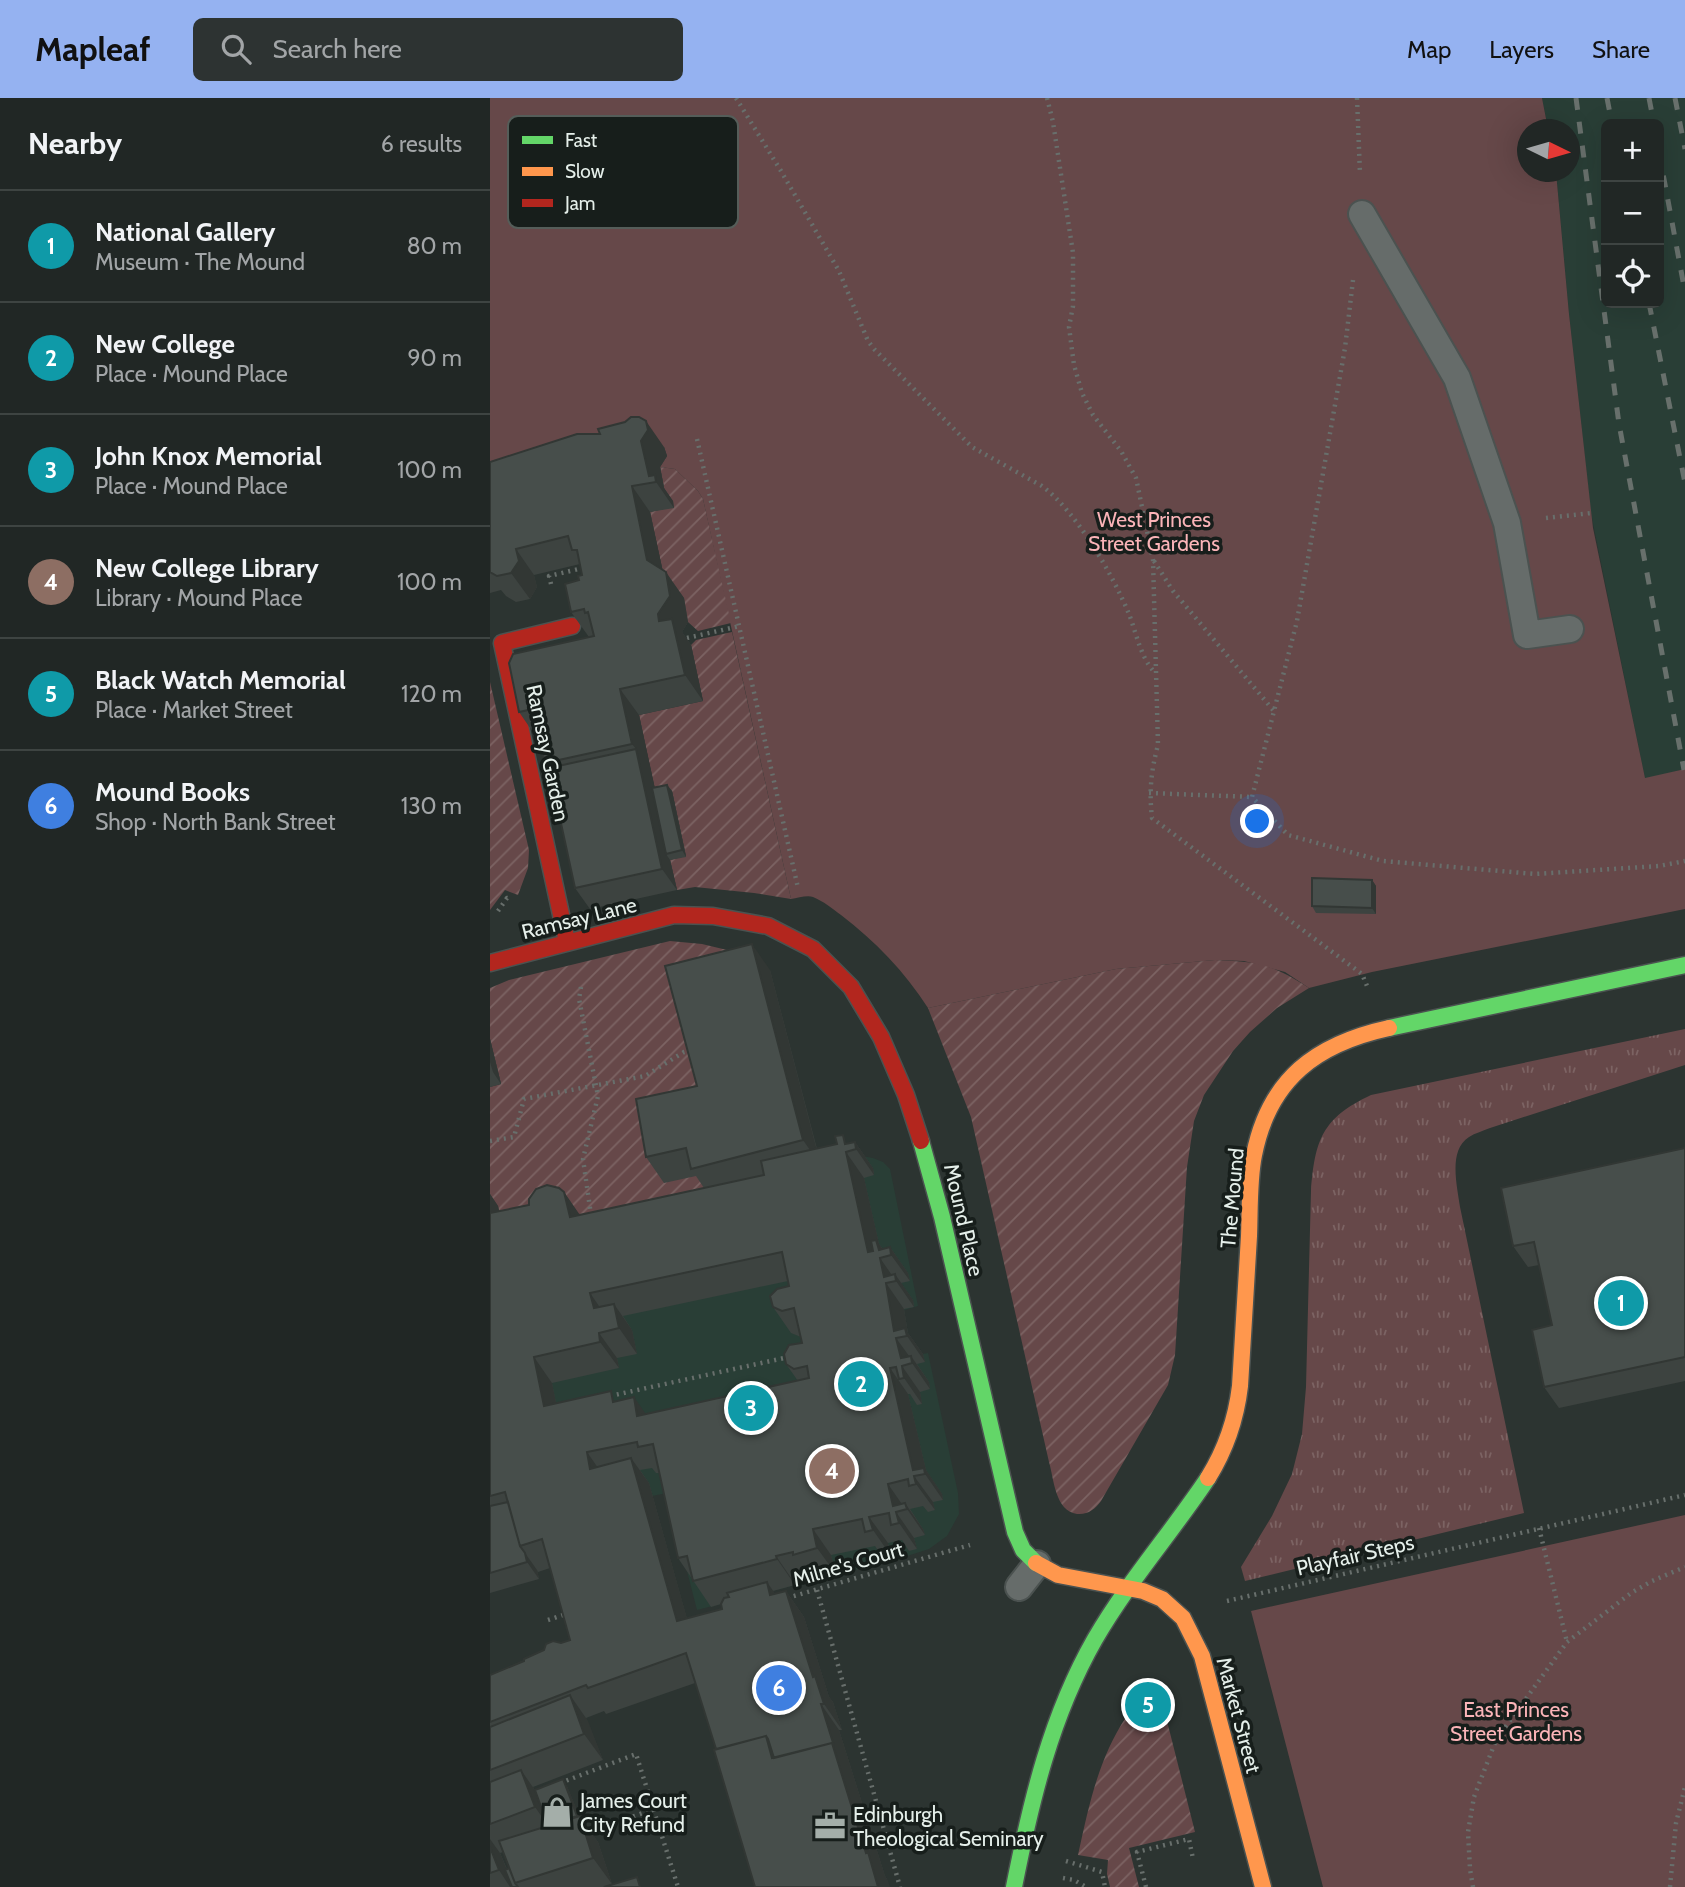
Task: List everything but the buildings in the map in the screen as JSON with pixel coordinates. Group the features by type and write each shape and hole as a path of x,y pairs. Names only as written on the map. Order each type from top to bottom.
{"street":[{"name":"Ramsay Garden","path":"567,942 502,643 572,626"},
{"name":"Ramsay Lane","path":"490,963 678,915"},
{"name":"Mound Place","path":"678,915 742,920 771,927 794,937 817,951 834,967 870,1018 895,1067 928,1159 1015,1532 1023,1551 1037,1564"},
{"name":"The Mound","path":"1014,1887 1034,1797 1053,1727 1064,1700 1086,1654 1130,1587 1210,1477 1221,1458 1235,1421 1240,1386 1253,1157 1263,1122 1278,1093 1300,1070 1324,1052 1349,1039 1685,965"},
{"path":"1037,1564 1054,1574 1076,1580 1130,1587"},
{"name":"Market Street","path":"1130,1587 1166,1602 1179,1613 1192,1633 1202,1656 1263,1887"}],"lane":[{"path":"1362,214 1457,378 1507,523 1527,635 1570,629"},
{"path":"1019,1587 1037,1564"}],"path":[{"path":"736,98 839,271 874,350 972,447 1042,486 1065,508 1114,581 1141,651 1156,674"},
{"path":"1047,98 1073,253 1073,306 1069,327 1074,365 1082,393 1093,415 1121,451 1136,478 1153,560 1158,745 1149,793 1152,818 1362,974"},
{"path":"1252,797 1300,607 1345,348 1362,214 1357,98"},
{"path":"697,439 800,898"},
{"path":"1560,517 1591,513"},
{"path":"1153,560 1173,591 1274,711"},
{"path":"553,593 549,576 588,567"},
{"path":"687,638 740,626"},
{"path":"1149,793 1252,797 1288,835 1383,861 1535,874 1659,866 1685,861"},
{"path":"490,918 507,898 515,901"},
{"path":"579,999 598,1097 583,1159 592,1219"},
{"path":"490,1141 514,1137 524,1099 645,1076 684,1052 699,1048"},
{"path":"608,1397 790,1357"},
{"name":"Playfair Steps","path":"1179,1613 1685,1495"},
{"path":"1539,1528 1567,1642"},
{"name":"Milne's Court","path":"782,1599 1015,1532"},
{"path":"1473,1887 1468,1832 1474,1797 1496,1740 1567,1642 1630,1593 1685,1567"},
{"path":"817,1590 900,1887"},
{"path":"548,1620 573,1612"},
{"path":"554,1785 636,1754 678,1887"},
{"path":"1670,1887 1676,1823 1685,1787"},
{"path":"586,1833 654,1809"},
{"path":"1146,1887 1137,1852 1189,1839 1194,1859"},
{"path":"1102,1872 1105,1887"}],"shaded area":[{"path":"1542,98 1685,98 1685,769 1645,779 1591,513 1557,182 1580,182 1580,119 1546,119"},
{"path":"862,1156 883,1162 890,1169 918,1306 904,1310 912,1356 928,1353 958,1493 959,1514 947,1536 929,1549 901,1558 697,1610 667,1493 652,1496 490,1481 490,1202 491,1207"}],"green space":[{"name":"West Princes Street Gardens","path":"490,98 1542,98 1546,119 1517,119 1517,182 1557,182 1593,528 1645,778 1685,769 1685,909 1372,972 1309,988 1285,972 1244,961 1215,960 1116,969 928,1008 899,970 854,925 813,897 791,899 703,499 675,469 660,467 667,456 664,447 490,494"},
{"path":"660,467 675,469 703,499 731,623 698,631 688,622 666,586 650,512 668,508"},
{"path":"732,632 791,899 695,887 677,890 670,860 686,856 672,791 656,794 639,715 703,701 691,645 696,640"},
{"path":"490,682 529,850 528,868 518,895 505,890 490,910"},
{"path":"670,941 727,950 715,1112 704,1174 709,1194 506,1240 490,1202 490,1087 501,1084 490,1039 490,988 509,980"},
{"path":"1215,960 1265,966 1309,988 1277,1008 1250,1032 1233,1051 1204,1095 1194,1121 1187,1167 1175,1355 1168,1385 1101,1501 1091,1511 1077,1514 1064,1507 1057,1493 971,1117 928,1008 1116,969"},
{"path":"1685,1029 1685,1065 1476,1133 1462,1143 1458,1150 1456,1179 1460,1207 1524,1513 1245,1581 1241,1567 1272,1516 1292,1474 1302,1434 1306,1387 1311,1191 1315,1158 1324,1132 1342,1113 1371,1095"},
{"name":"East Princes Street Gardens","path":"1685,1515 1685,1887 1323,1887 1251,1611"},
{"path":"1126,1717 1167,1721 1195,1832 1129,1848 1139,1887 1110,1887 1108,1860 1078,1855 1101,1766"}],"railway":[{"path":"1576,98 1619,424 1684,770"},
{"path":"1607,98 1611,119"},
{"path":"1649,98 1653,119"},
{"path":"1675,98 1685,149"},
{"path":"1664,179 1685,292"},
{"path":"1650,308 1685,483"}],"traffic: fast":[{"path":"1389,1028 1685,965"},
{"path":"921,1141 942,1217 1015,1532 1023,1550 1036,1563"},
{"path":"1014,1887 1044,1760 1066,1698 1080,1668 1122,1597 1208,1478"}],"traffic: slow":[{"path":"1208,1478 1225,1445 1240,1386 1251,1174 1261,1128 1271,1105 1300,1069 1339,1044 1389,1028"},
{"path":"1036,1563 1058,1575 1143,1591 1162,1599 1183,1618 1202,1656 1263,1887"}],"traffic: jam":[{"path":"567,942 502,643 572,626"},
{"path":"490,963 674,915 713,916 768,926 813,949 851,987 881,1037 906,1095 921,1141"}],"place":[{"name":"National Gallery","path":"1621,1303"},
{"name":"New College","path":"861,1384"},
{"name":"John Knox Memorial","path":"751,1408"},
{"name":"New College Library","path":"832,1471"},
{"name":"Mound Books","path":"779,1688"},
{"name":"Black Watch Memorial","path":"1148,1705"},
{"name":"James Court City Refund","path":"557,1812"},
{"name":"Edinburgh Theological Seminary","path":"830,1826"}]}
